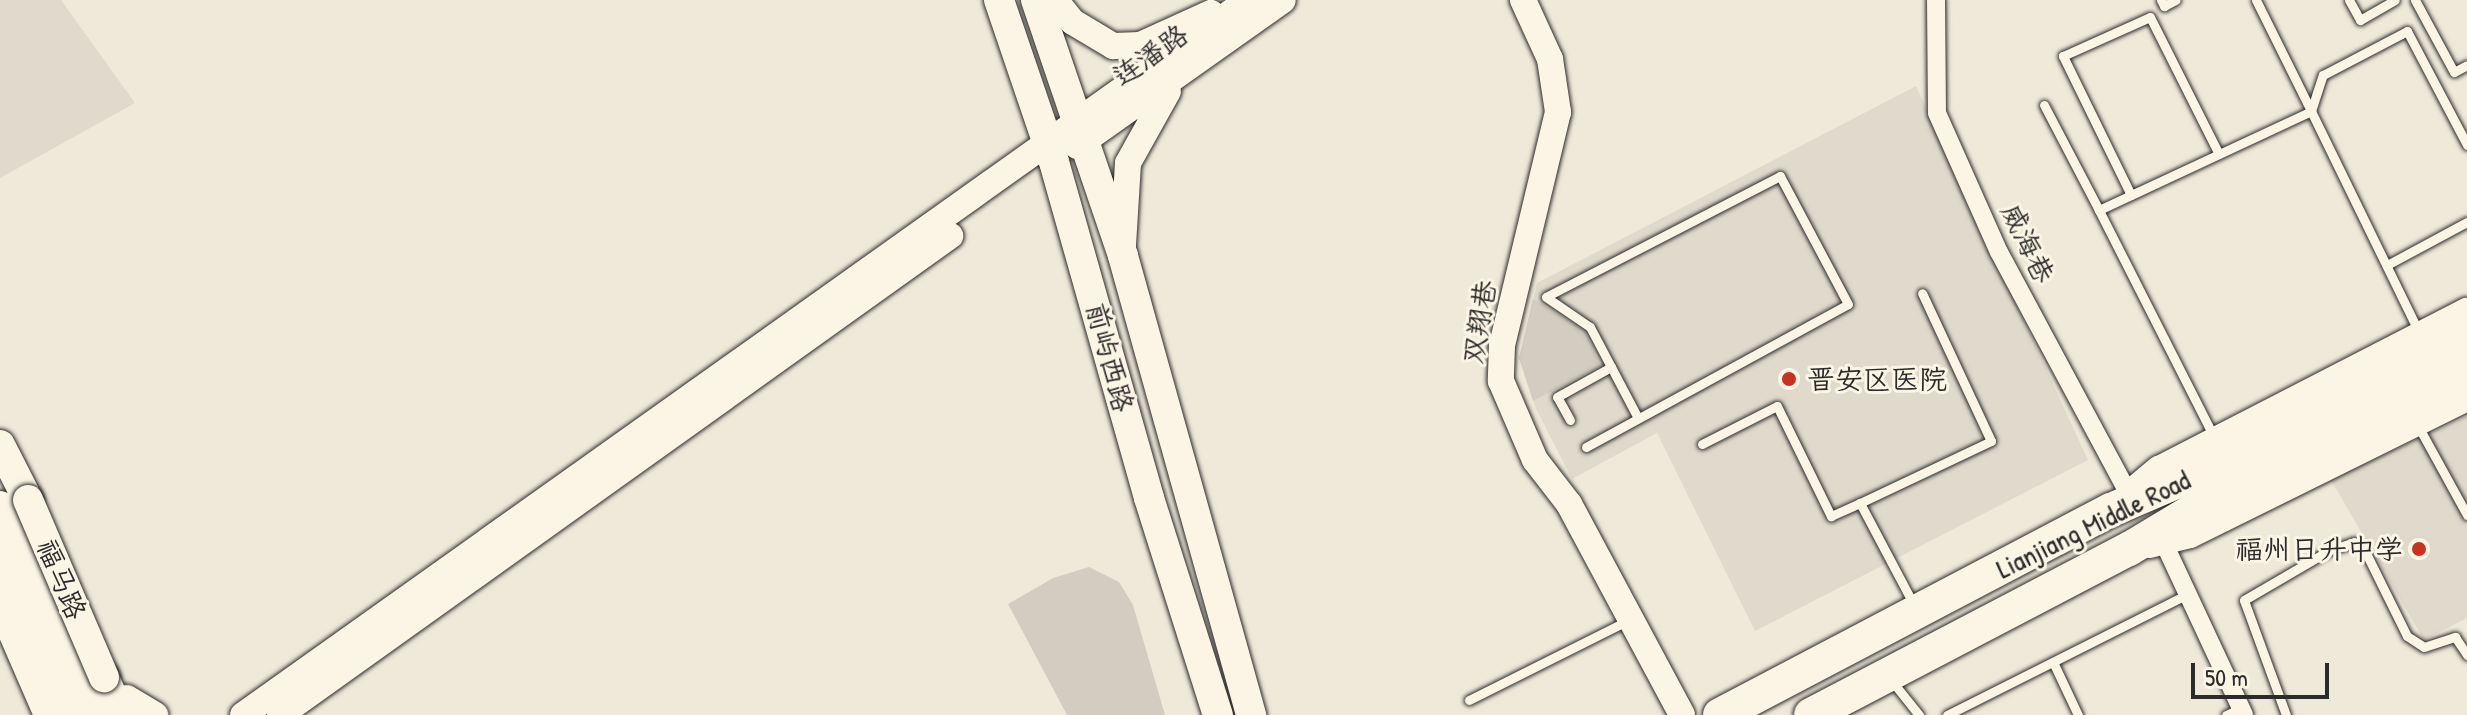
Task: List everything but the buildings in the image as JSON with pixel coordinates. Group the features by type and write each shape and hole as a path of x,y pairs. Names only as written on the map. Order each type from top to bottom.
{"highway":[{"name":"Lianjiang Middle Road","path":"1811,715 2129,549 2227,461 2467,337"},
{"name":"Lianjiang Middle Road","path":"1720,715 1918,613 2120,502 2467,366"},
{"path":"0,553 52,713"}],"main road":[{"name":"前屿西路","path":"999,0 1051,153 1149,498 1218,715"},
{"name":"前屿西路","path":"1036,0 1123,256 1251,715"},
{"path":"1055,0 1073,22 1113,46 1140,45 1240,0"},
{"name":"连潘路","path":"1051,153 1248,0"},
{"name":"连潘路","path":"1081,132 1181,73 1283,0"},
{"name":"双翔巷","path":"1523,0 1550,59 1558,112 1502,345 1501,381 1535,460 1569,504 1682,715"},
{"path":"1123,256 1128,163 1150,116 1181,73"},
{"path":"243,715 1051,153"},
{"path":"280,715 1051,153"},
{"path":"2227,461 2421,335 2467,311"},
{"path":"2129,549 2190,535 2467,398"},
{"path":"0,437 47,512 128,709 155,715"},
{"name":"福马路","path":"0,445 14,503 92,715"},
{"name":"福马路","path":"14,503 128,709"},
{"path":"0,607 52,713"}],"street":[{"name":"威海巷","path":"1936,0 1937,113 1999,252 2120,502"},
{"path":"2163,541 2237,713"}],"lane":[{"path":"2161,0 2164,6 2176,0"},
{"path":"2256,0 2421,335"},
{"path":"2349,0 2360,20 2395,0"},
{"path":"2415,0 2454,72 2467,65"},
{"path":"2131,195 2063,56 2150,17 2219,154"},
{"path":"2099,210 2311,111 2323,75 2407,31 2467,145"},
{"path":"2044,105 2227,461"},
{"path":"1586,447 1848,304 1780,176 1546,297 1590,327 1638,418"},
{"path":"2387,265 2467,222"},
{"path":"1702,444 1777,406 1831,516 1991,441 1922,293"},
{"path":"1570,420 1557,397 1611,367"},
{"path":"2417,424 2467,515"},
{"path":"1860,503 1918,613"},
{"path":"2286,715 2244,600 2330,550 2354,542 2363,547 2407,636 2424,647 2455,637 2467,655"},
{"path":"1947,715 2188,594"},
{"path":"1469,700 1629,620"},
{"path":"2053,662 2078,715"},
{"path":"1888,676 1919,715"}],"shaded area":[{"path":"0,0 61,0 135,103 0,178"},
{"name":"晋安区医院","path":"1916,86 2088,460 1755,631 1657,433 1572,479 1536,409 1519,358 1537,283"},
{"path":"1533,299 1585,331 1600,366 1533,401 1519,358"},
{"name":"福州日升中学","path":"2467,416 2467,618 2424,640 2331,480"},
{"path":"1089,567 1119,582 1133,605 1165,715 1067,715 1008,604 1053,578"}],"place":[{"name":"晋安区医院","path":"1789,379"},
{"name":"福州日升中学","path":"2419,549"}]}
